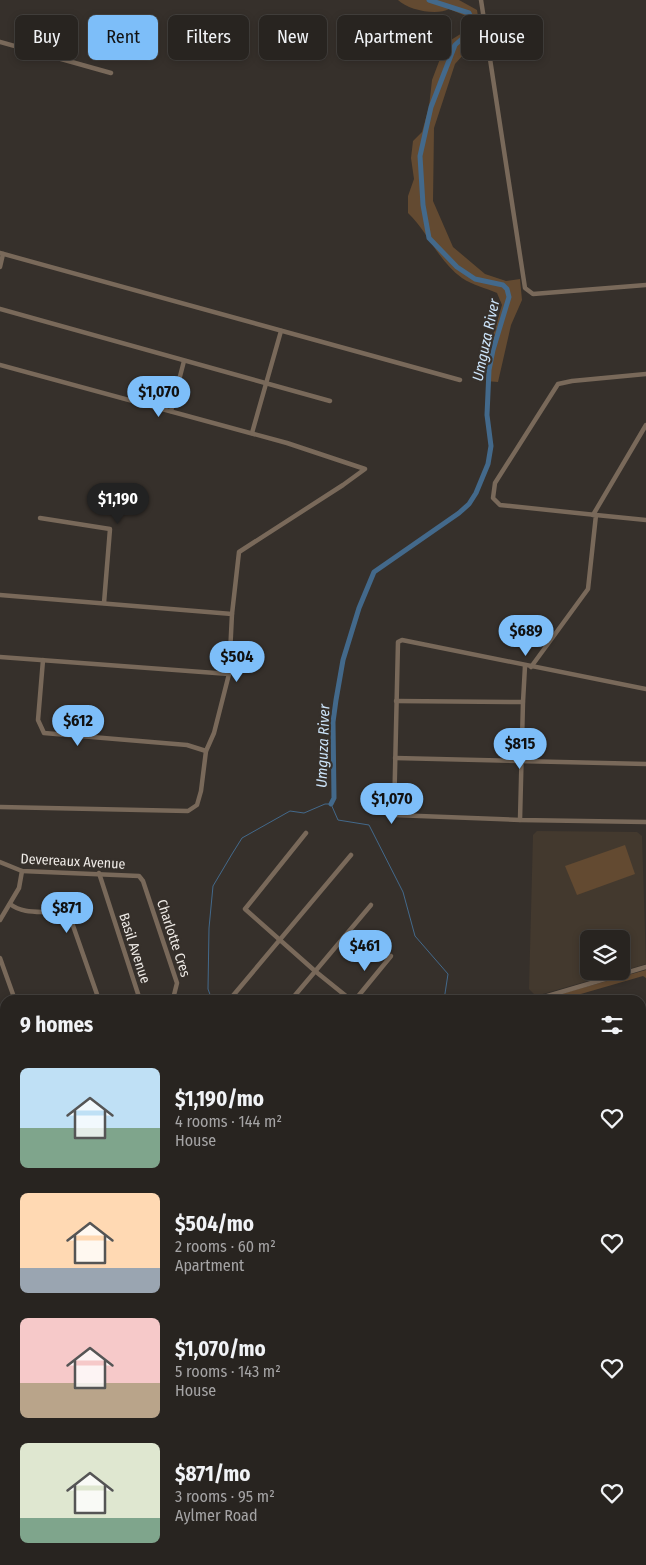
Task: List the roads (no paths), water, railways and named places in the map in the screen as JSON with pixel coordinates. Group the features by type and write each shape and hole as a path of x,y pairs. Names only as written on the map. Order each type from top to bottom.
{"street":[{"path":"481,0 525,288 532,294 646,284"},
{"path":"0,42 111,73"},
{"path":"0,267 2,254 460,380"},
{"path":"0,310 330,401"},
{"path":"252,434 281,331"},
{"path":"171,412 184,361"},
{"path":"0,365 252,434 365,468 343,485 239,552 232,614 229,674 214,733 206,751 200,799 197,805 188,811 0,807"},
{"path":"646,374 558,384 494,488 493,498 500,505 646,520"},
{"path":"531,667 588,589 595,515 646,425"},
{"path":"40,518 110,529 104,603"},
{"path":"0,595 232,614"},
{"path":"646,689 400,640 397,644 393,811 396,816 646,822"},
{"path":"0,657 229,674"},
{"path":"43,660 38,720 44,734 186,745 206,751"},
{"path":"520,820 525,666"},
{"path":"396,701 523,702"},
{"path":"395,758 646,764"},
{"path":"306,832 246,907 246,912 315,971 346,995"},
{"path":"234,995 351,855"},
{"name":"Devereaux Avenue","path":"0,862 22,871 137,875 143,881"},
{"path":"0,920 19,888 22,871"},
{"name":"Basil Avenue","path":"99,874 138,995"},
{"name":"Charlotte Cres","path":"143,881 177,983 174,995"},
{"path":"10,904 23,911 63,914 70,917 97,995"},
{"path":"295,995 371,904"},
{"path":"357,995 391,956"},
{"path":"0,958 13,995"},
{"path":"551,995 646,967"},
{"path":"582,1565 592,1565"}],"waterway":[{"name":"Umguza River","path":"331,804 334,798 333,722 343,660 359,608 374,572 469,504 476,493 488,464 491,446 487,415 489,370 509,297 507,289 503,285 475,279 457,267 429,238 423,205 420,156 431,107 455,45 473,29 473,22 469,13 429,0"},
{"path":"210,995 208,989 209,928 213,886 242,838 290,811 304,813 325,804 331,804 338,820 369,825 403,892 415,936 448,974 445,995"}]}
